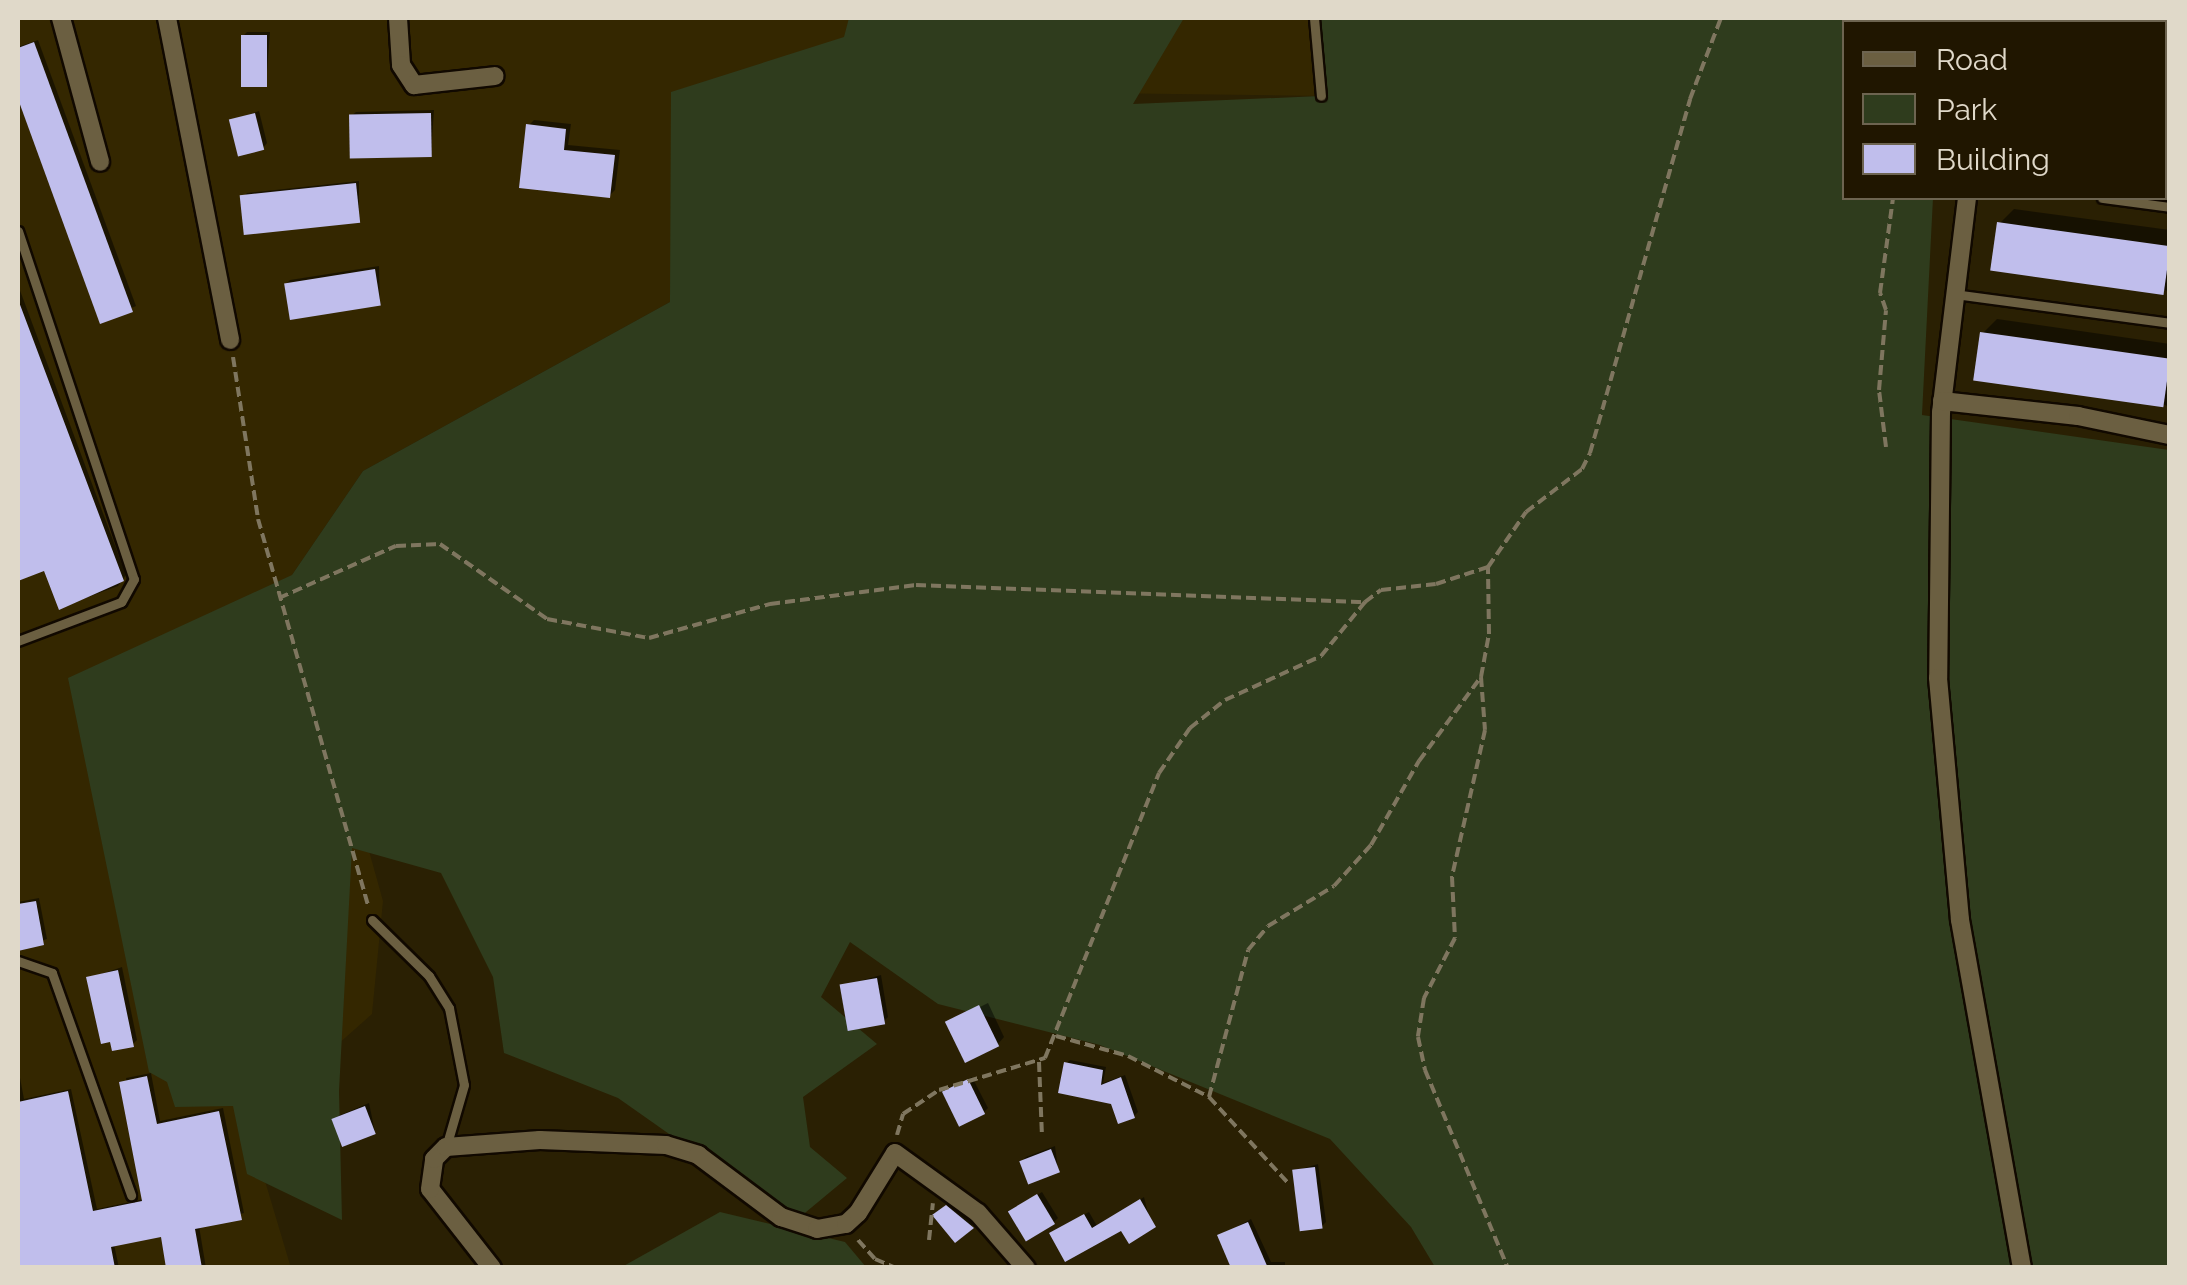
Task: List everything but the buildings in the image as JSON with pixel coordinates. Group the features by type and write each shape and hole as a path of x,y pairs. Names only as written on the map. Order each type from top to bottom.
{"street":[{"path":"61,18 100,162"},
{"path":"167,18 230,340"},
{"path":"398,18 402,65 414,86 495,76"},
{"path":"1967,200 1942,406 1938,678 1960,920 2022,1268"},
{"path":"1942,406 2078,416 2170,435"},
{"path":"492,1268 430,1189 434,1159 446,1147 540,1140 666,1145 698,1156 782,1217 817,1229 846,1224 895,1152 978,1214 1026,1268"}],"lane":[{"path":"1314,18 1321,96"},
{"path":"2117,200 2170,207"},
{"path":"18,231 134,579 120,602 18,641"},
{"path":"1954,294 2170,322"},
{"path":"372,920 429,976 450,1008 464,1085 446,1147"},
{"path":"18,960 52,973 130,1195"}],"path":[{"path":"1042,1136 1039,1062 1056,1036 1158,773 1190,728 1225,700 1320,656 1365,602 1380,590 1436,584 1488,566 1526,512 1582,469 1590,453 1690,99 1721,18"},
{"path":"1886,447 1879,390 1886,310 1880,293 1893,200"},
{"path":"230,340 258,519 372,920"},
{"path":"279,598 396,546 440,544 547,619 649,638 770,604 916,585 1365,602"},
{"path":"1488,566 1490,634 1481,677 1485,730 1454,861 1455,938 1424,998 1418,1038 1425,1070 1508,1268"},
{"path":"1209,1097 1248,950 1268,926 1334,886 1372,845 1419,760 1481,677"},
{"path":"1056,1036 1128,1056 1209,1097 1289,1184"},
{"path":"895,1152 898,1126 912,1105 982,1072 1039,1062"},
{"path":"929,1240 931,1208 942,1185"},
{"path":"846,1224 879,1264 896,1268"}],"shaded area":[{"path":"18,18 1328,18 1321,96 1012,92 670,302 363,471 292,575 383,901 372,1014 248,1124 291,1268 18,1267"}],"green space":[{"path":"849,18 1184,18 1133,104 1320,96 1314,18 1964,18 1842,20 1842,200 1933,200 1922,415 2169,450 2169,1267 1435,1267 1411,1227 1330,1139 1100,1045 938,1004 850,942 821,997 877,1044 803,1097 810,1147 847,1178 794,1222 618,1098 504,1053 493,977 441,873 352,848 339,1091 342,1220 247,1174 233,1106 175,1107 167,1082 149,1072 68,678 292,575 363,471 670,302 671,92 844,37"},
{"path":"720,1212 845,1242 866,1267 620,1268"}]}
